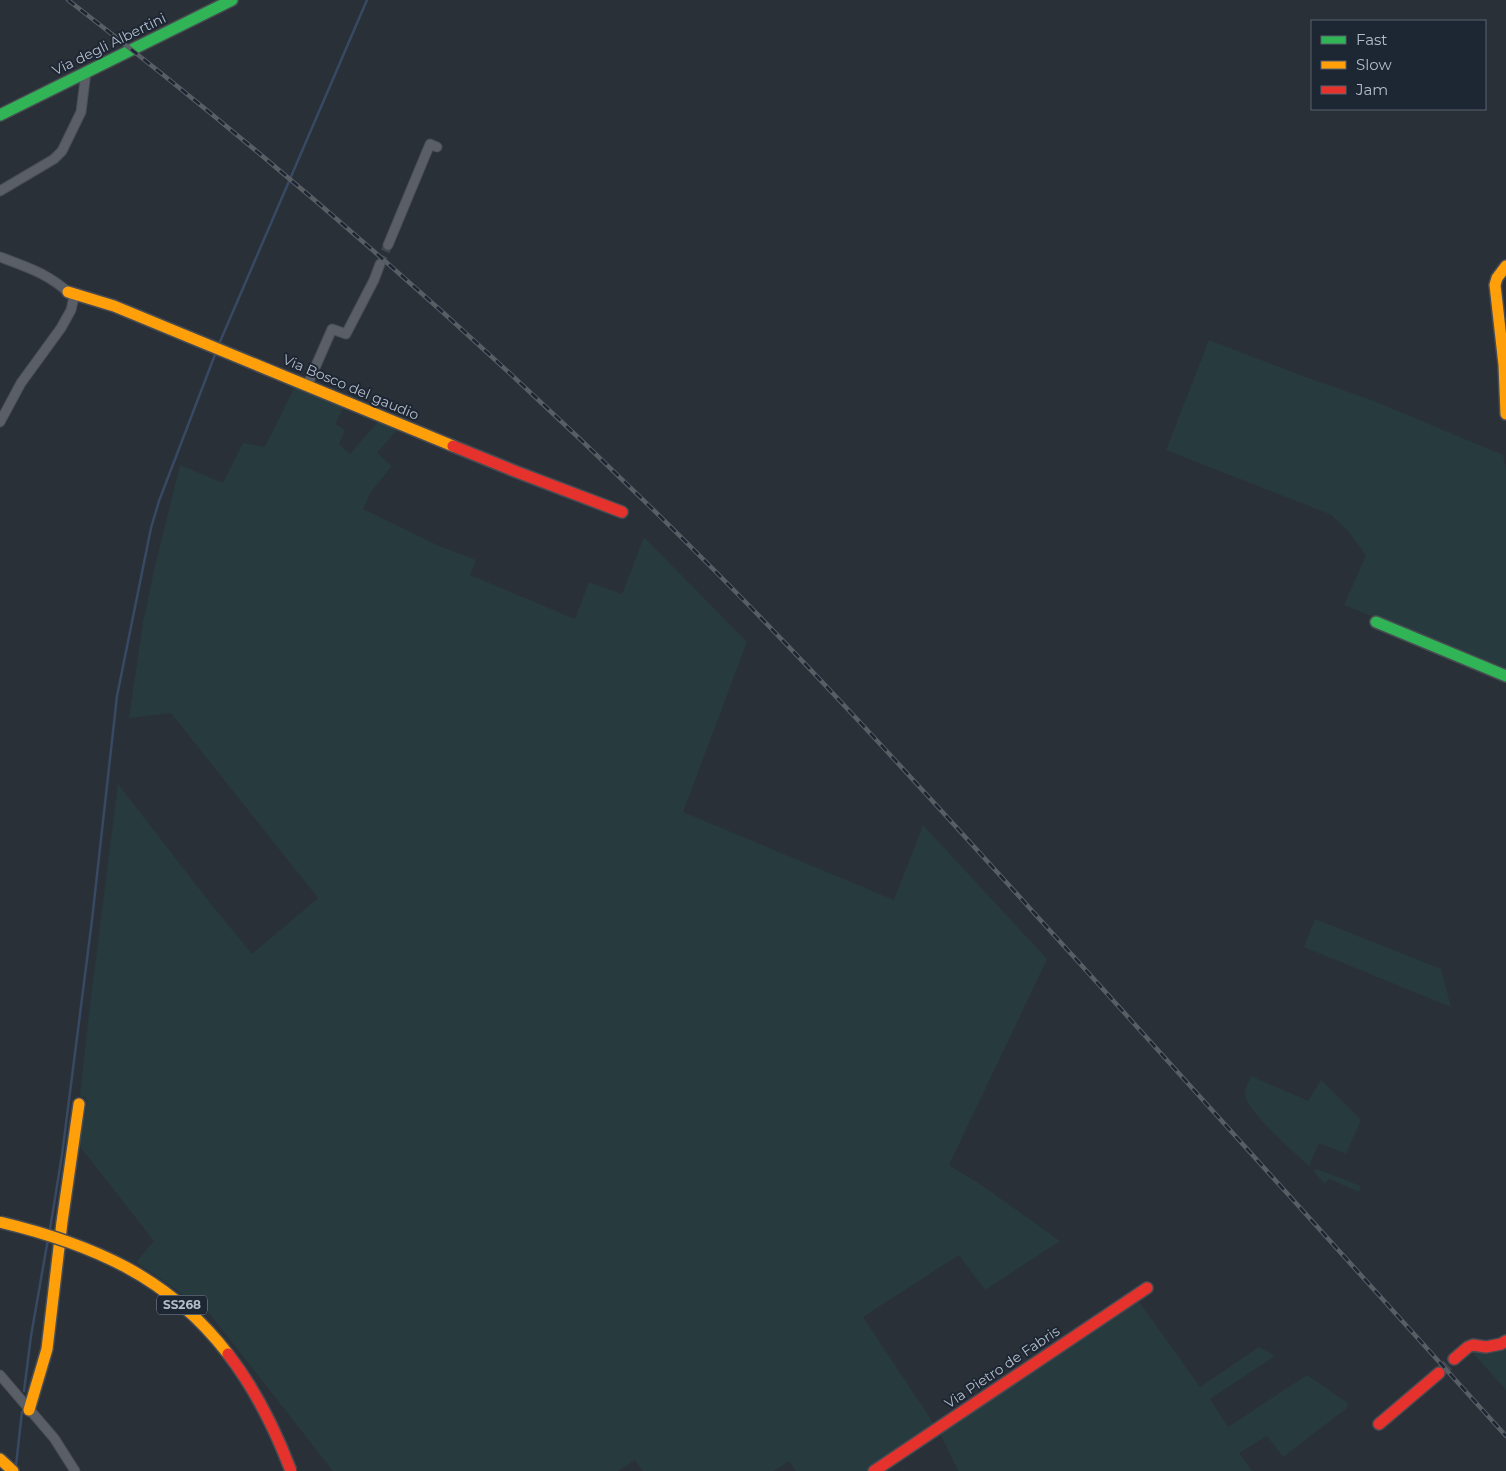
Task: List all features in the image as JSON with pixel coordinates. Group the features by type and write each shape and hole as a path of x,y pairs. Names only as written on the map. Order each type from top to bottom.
{"main road":[{"name":"Via degli Albertini","path":"0,115 232,0"},
{"path":"1506,266 1497,278 1494,286 1504,365 1506,414"},
{"name":"Via Bosco del gaudio","path":"68,292 114,306 517,472 622,512"},
{"path":"1376,622 1506,676"},
{"path":"29,1410 47,1349 79,1104"},
{"name":"SS268","path":"0,1222 69,1240 102,1254 129,1267 159,1286 187,1309 212,1333 236,1361 256,1391 272,1422 291,1471"},
{"name":"Via Pietro de Fabris","path":"874,1471 1147,1288"},
{"path":"1454,1359 1473,1345 1486,1346 1501,1344 1506,1341"},
{"path":"1379,1424 1439,1373"}],"street":[{"path":"0,191 54,158 62,151 81,112 86,72"},
{"path":"388,245 430,144 437,147"},
{"path":"0,257 36,269 62,286 74,297 71,310 61,328 20,383 0,422"},
{"path":"307,386 332,329 346,334 374,280 380,264"},
{"path":"0,1375 54,1438 75,1471"}],"green space":[{"path":"1209,340 1374,401 1503,455 1506,470 1506,671 1344,605 1366,555 1348,531 1332,515 1166,450"},
{"path":"296,384 345,405 335,424 345,430 339,444 350,454 381,418 400,426 377,453 392,466 371,492 363,509 437,545 476,560 470,575 575,619 589,582 622,594 644,537 747,642 683,812 894,900 923,825 1047,959 949,1165 983,1186 1060,1241 985,1290 959,1255 863,1317 934,1424 931,1430 866,1471 796,1471 789,1461 774,1471 643,1471 635,1460 618,1471 333,1471 198,1299 192,1303 136,1262 154,1241 78,1144 87,1101 86,1097 80,1096 118,784 252,954 318,898 171,713 129,718 143,623 180,465 223,483 243,443 265,447"},
{"path":"1315,919 1441,969 1451,1007 1304,947"},
{"path":"1251,1076 1308,1101 1321,1080 1361,1120 1346,1154 1319,1143 1309,1166 1272,1132 1247,1101 1245,1092"},
{"path":"1317,1169 1361,1186 1359,1192 1329,1179 1325,1184 1313,1171"},
{"path":"1137,1299 1200,1387 1259,1347 1275,1356 1210,1399 1228,1427 1307,1375 1348,1403 1347,1408 1283,1457 1267,1436 1239,1453 1252,1471 958,1471 939,1431"},
{"path":"1506,1344 1506,1390 1471,1351"}],"waterway":[{"path":"219,344 367,0"},
{"path":"50,1229 62,1155 92,920 117,696 151,528 159,501 216,352"},
{"path":"24,1391 31,1336 48,1239"},
{"path":"16,1465 22,1412"}],"tunnel":[{"path":"380,264 388,245"},
{"path":"1439,1373 1454,1359"}],"railway":[{"path":"68,0 230,129 388,263 541,402 690,546 837,697 1506,1436"}],"traffic: fast":[{"path":"0,115 232,0"},
{"path":"1376,622 1506,676"}],"traffic: slow":[{"path":"1506,266 1497,278 1495,285 1504,365 1506,414"},
{"path":"68,292 114,306 453,446"},
{"path":"29,1410 47,1349 62,1222 79,1104"},
{"path":"0,1222 66,1241 126,1267 154,1284 180,1304 205,1327 228,1354"},
{"path":"0,1459 13,1471"}],"traffic: jam":[{"path":"453,446 622,512"},
{"path":"874,1471 1147,1288"},
{"path":"1454,1359 1473,1345 1486,1347 1506,1341"},
{"path":"228,1354 264,1410 291,1471"},
{"path":"1379,1424 1439,1373"}]}
